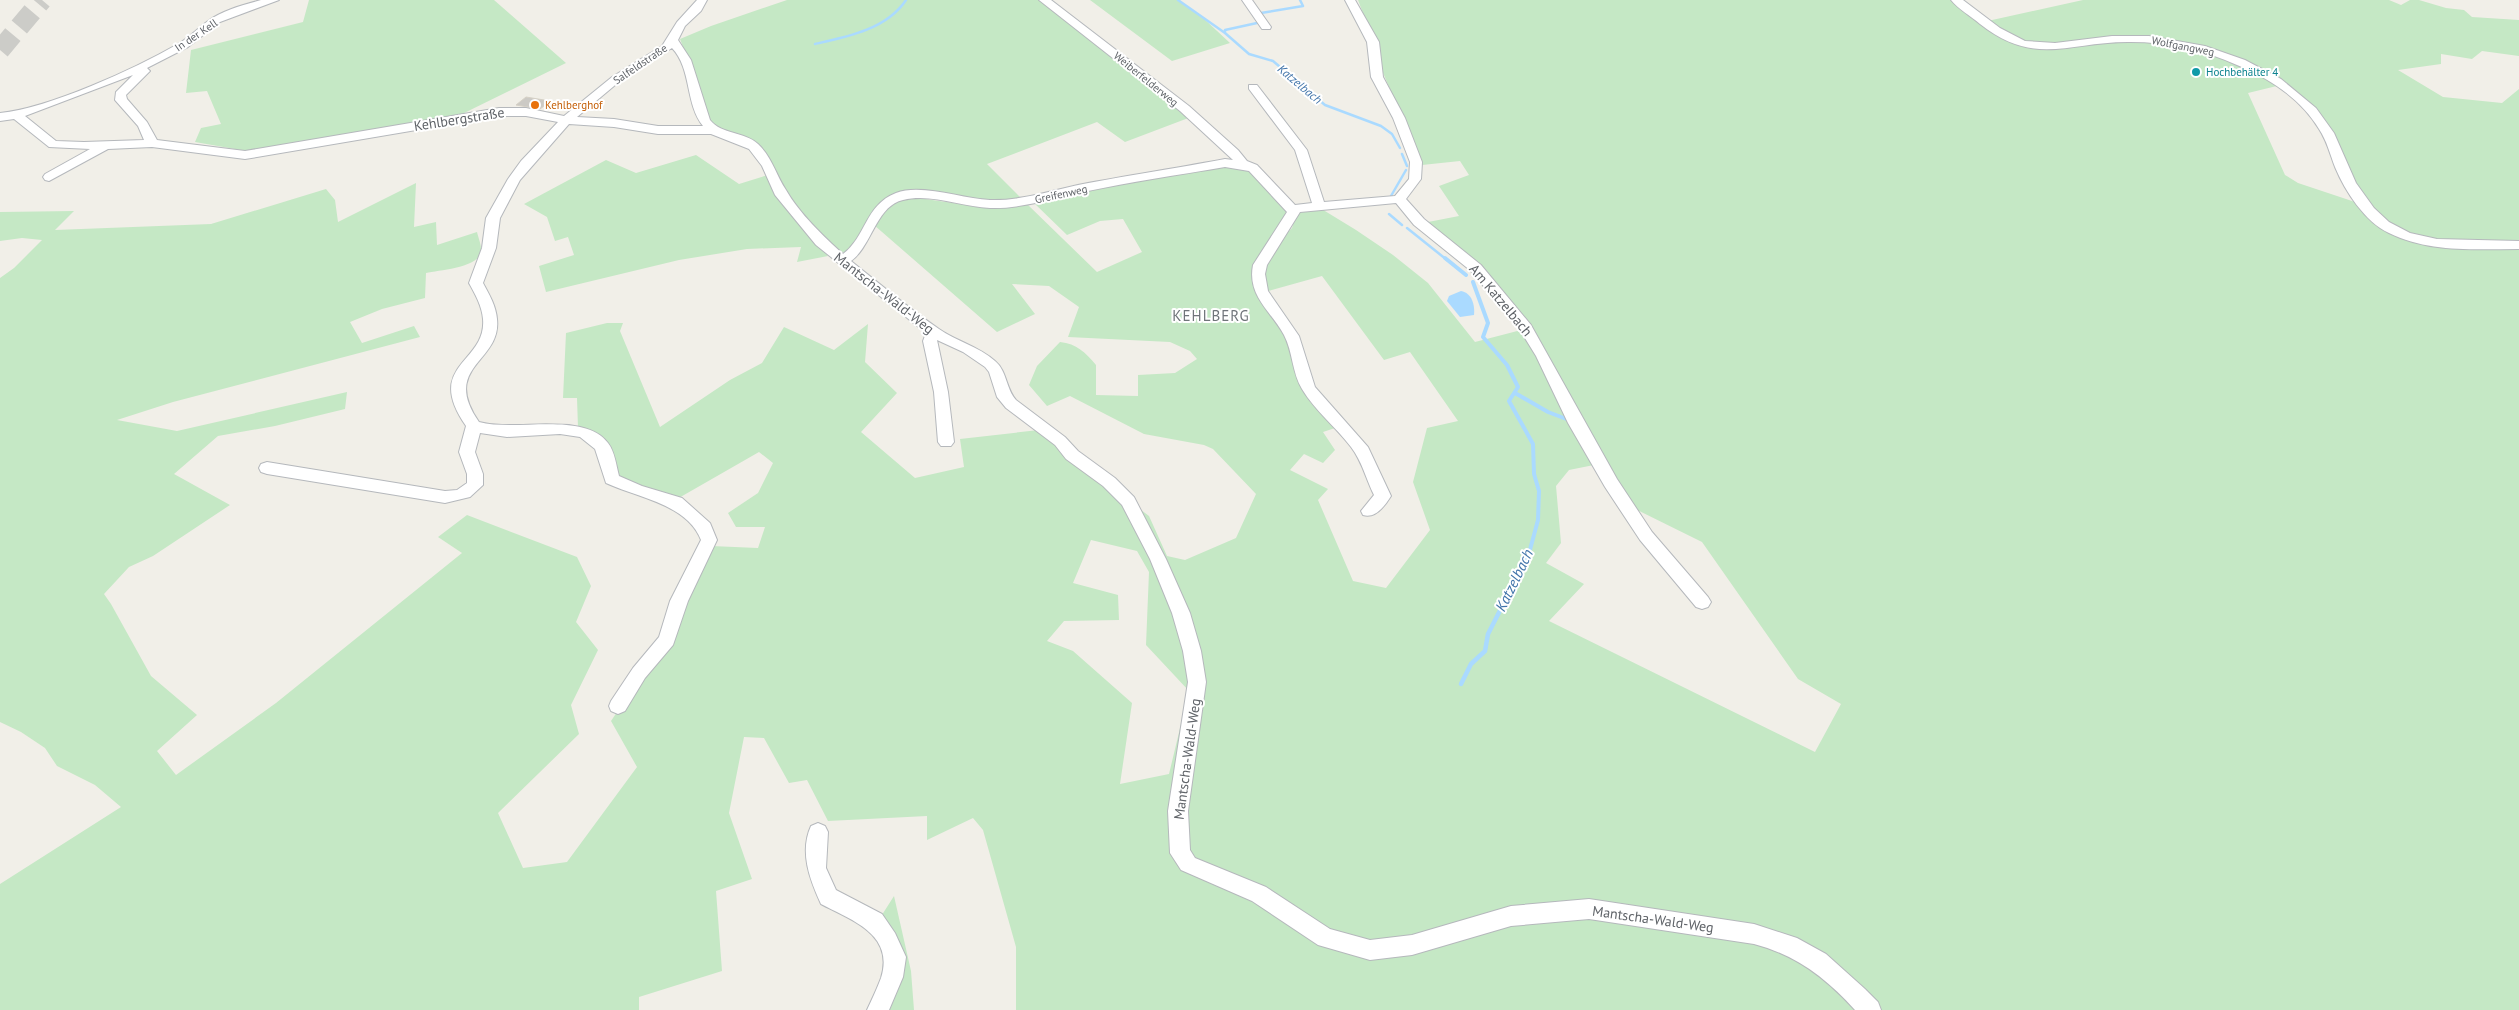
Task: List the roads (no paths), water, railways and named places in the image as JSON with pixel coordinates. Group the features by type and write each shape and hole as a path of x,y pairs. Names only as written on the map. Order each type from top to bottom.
{"street":[{"name":"In der Kell","path":"17,115 54,103 148,64 182,47 209,25 229,14 274,0"},
{"name":"Salfeldstraße","path":"566,120 616,79 673,42 684,21 703,0"},
{"name":"Weiberfelderweg","path":"1044,0 1197,120 1237,155 1243,164"},
{"path":"1247,0 1266,27"},
{"path":"1293,209 1319,205 1399,199 1415,180 1416,162 1399,118 1378,77 1373,42 1350,0"},
{"name":"Wolfgangweg","path":"1956,0 2000,34 2023,44 2064,46 2139,38 2217,52 2252,67 2286,87 2317,117 2329,135 2342,168 2353,188 2380,221 2392,230 2438,242 2519,245"},
{"path":"673,42 677,45 689,72 700,116 704,123 712,130"},
{"name":"In der Kell","path":"140,120 121,100 120,94 150,65 148,64"},
{"path":"1252,87 1301,150 1319,205"},
{"name":"Kehlbergstraße","path":"17,115 44,140 53,144 84,146 152,143 254,154 499,112 526,112 566,120"},
{"path":"0,117 17,115"},
{"path":"49,177 107,144 140,120 152,143"},
{"path":"566,120 525,164 493,218 489,248 476,283 490,310 490,329 484,346 464,371 457,390 466,413 474,426 492,431 514,432 562,428 586,435 597,441 604,449 612,479 636,490 676,502 696,518 707,533 707,546 679,601 667,640 639,673 618,706"},
{"name":"Mantscha-Wald-Weg","path":"566,120 614,123 658,130 712,130 742,140 758,150 768,165 780,192 822,242 842,261 935,333 968,349 990,364 996,372 1005,397 1011,404 1060,441 1072,455 1109,482 1128,501 1158,559 1181,613 1192,651 1197,682 1178,811 1180,853 1188,864 1259,894 1325,938 1370,950 1412,945 1468,927 1511,916 1589,909 1760,935 1773,938 1809,954 1852,990 1870,1010"},
{"name":"Greifenweg","path":"842,261 856,251 882,206 900,196 922,195 990,204 1032,200 1182,170 1225,164 1243,164"},
{"path":"1243,164 1260,173 1293,209 1294,212 1289,226 1262,261 1258,274 1261,289 1271,308 1292,336 1307,385 1317,402 1362,451 1383,496 1369,511"},
{"name":"Am Katzelbach","path":"1399,199 1419,222 1476,268 1526,328 1543,356 1576,423 1611,483 1646,536 1702,602"},
{"path":"935,333 930,338 930,341 940,392 946,442"},
{"path":"268,468 445,497 456,496 465,494 475,485 475,474 468,452 474,426"},
{"path":"818,832 816,868 828,897 875,921 888,940 894,957 892,977 878,1010"}],"water":[{"path":"1461,291 1468,294 1472,300 1474,315 1460,317 1447,301 1449,296"}],"waterway":[{"path":"815,44 853,35 877,25 898,10 906,0"},
{"name":"Katzelbach","path":"1178,0 1225,33"},
{"name":"Katzelbach","path":"1264,19 1261,13 1303,6 1300,0"},
{"name":"Katzelbach","path":"1225,33 1225,30 1257,23"},
{"name":"Katzelbach","path":"1225,33 1249,54 1273,61 1325,105 1381,126 1392,134 1400,148"},
{"name":"Katzelbach","path":"1402,154 1407,166"},
{"name":"Katzelbach","path":"1391,196 1406,170"},
{"name":"Katzelbach","path":"1389,214 1402,225"},
{"name":"Katzelbach","path":"1407,228 1447,260"},
{"name":"Katzelbach","path":"1445,258 1466,275"},
{"name":"Katzelbach","path":"1473,282 1488,323 1483,337 1507,365 1518,387 1509,401 1533,444 1534,474 1539,491 1538,520 1528,557 1511,590"},
{"path":"1515,393 1548,412 1569,420"},
{"name":"Katzelbach","path":"1461,684 1471,664 1485,651 1488,634 1511,589"}],"tunnel":[{"path":"0,50 42,0"}],"place":[{"name":"Hochbehälter 4","path":"2196,72"},
{"name":"Kehlberghof","path":"535,105"}],"district":[{"name":"KEHLBERG","path":"1211,315"}]}
